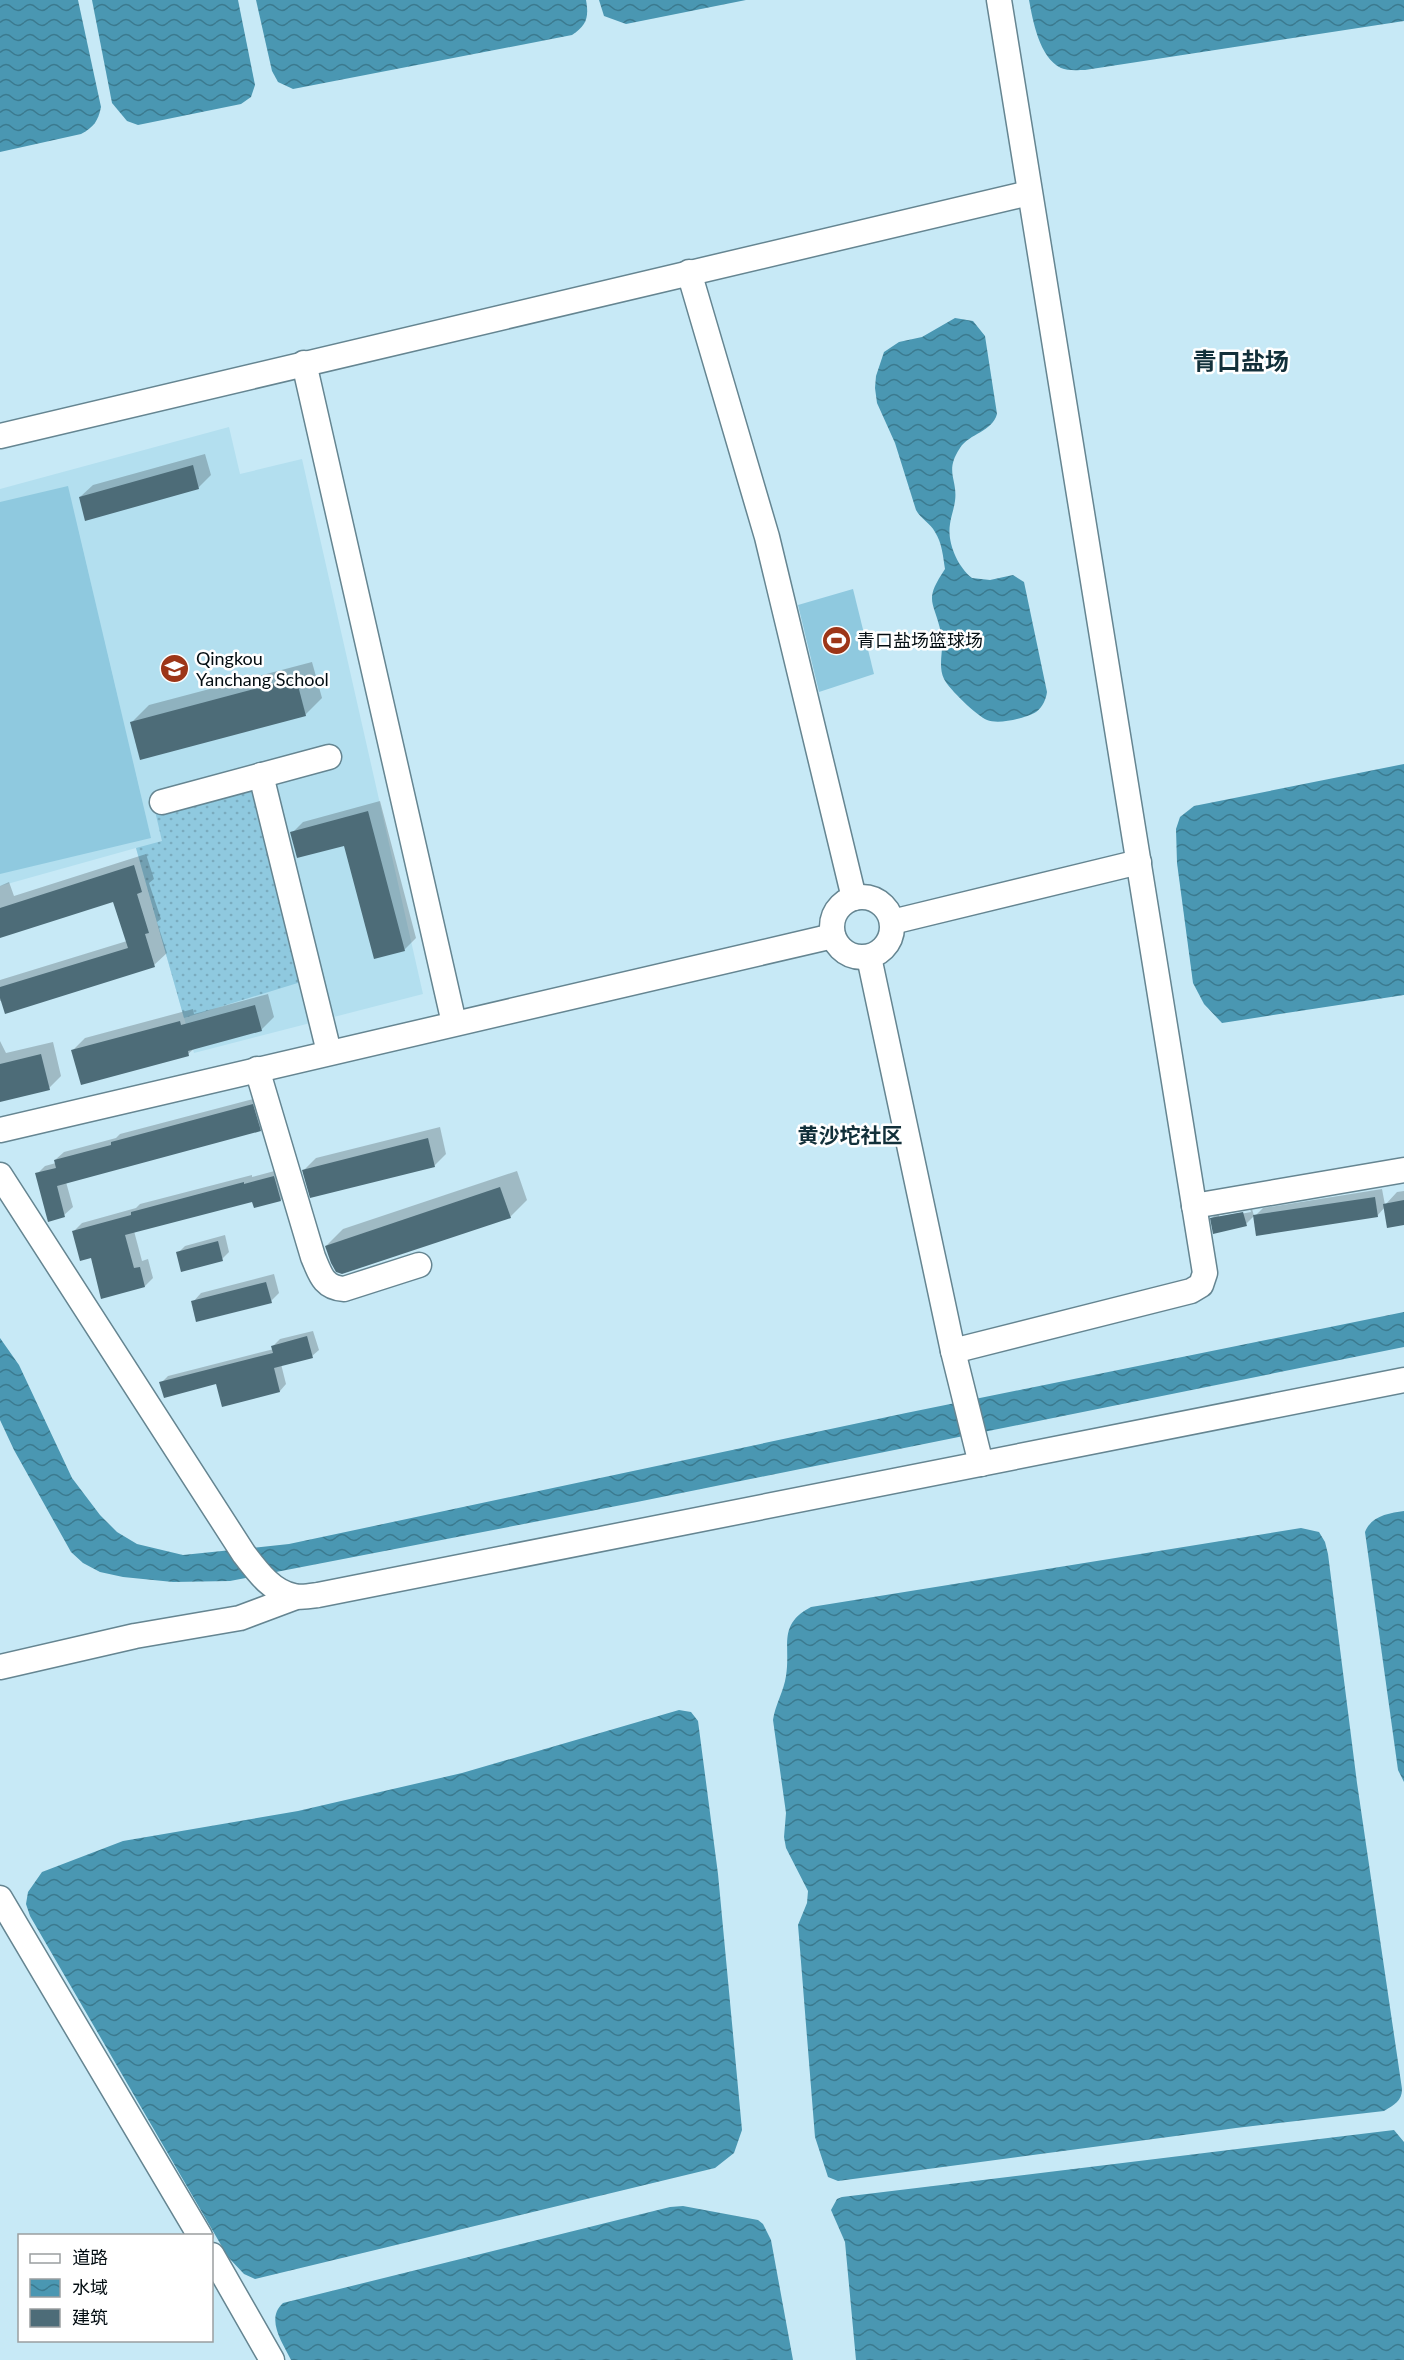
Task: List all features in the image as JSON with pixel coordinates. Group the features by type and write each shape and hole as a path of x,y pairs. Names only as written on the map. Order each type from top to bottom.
{"street":[{"path":"953,1352 1191,1292 1201,1285 1205,1273 999,0"},
{"path":"0,436 1029,193"},
{"path":"689,272 767,537 854,898"},
{"path":"304,363 454,1023"},
{"path":"162,802 329,757"},
{"path":"261,775 329,1052"},
{"path":"892,922 1138,862"},
{"path":"854,898 871,898 878,902 890,914 892,922 890,940 885,948 869,957 851,956 843,952 833,936 832,920 835,913 840,906 854,898"},
{"path":"0,1130 833,936"},
{"path":"869,957 953,1352 981,1464"},
{"path":"257,1070 313,1257 322,1278 334,1288 344,1289 419,1265"},
{"path":"1194,1206 1404,1170"},
{"path":"0,1174 244,1554 260,1574 276,1587 296,1597"},
{"path":"0,1667 135,1636 240,1618 296,1597 318,1595 1404,1380"},
{"path":"0,1898 199,2234"},
{"path":"213,2257 272,2360"}],"shaded area":[{"name":"Qingkou Yanchang School","path":"229,427 240,474 302,459 423,994 194,1053 136,848 0,886 0,489"},
{"path":"68,486 151,838 0,874 0,502"},
{"name":"青口盐场篮球场","path":"853,589 874,674 819,692 798,605"},
{"path":"252,789 257,799 301,982 184,1018 136,848 162,841 155,811"}],"water":[{"path":"0,0 78,0 101,107 95,123 81,134 0,152"},
{"path":"92,0 238,0 255,85 251,97 241,104 138,125 127,121 112,103"},
{"path":"256,0 586,0 587,11 584,24 572,35 293,89 278,82 272,71"},
{"path":"599,0 746,0 626,24 604,16"},
{"path":"1029,0 1404,0 1404,21 1085,70 1069,70 1053,63 1047,56 1038,38"},
{"path":"955,318 973,321 985,336 997,414 991,425 964,443 955,456 952,470 955,504 950,521 950,538 958,560 972,578 990,580 1013,575 1024,582 1047,692 1044,703 1036,712 1005,721 982,718 957,695 944,679 941,668 942,639 932,601 934,588 945,569 942,550 933,529 916,510 895,443 877,403 875,388 876,376 884,352 899,342 922,337"},
{"path":"1404,764 1404,995 1222,1023 1204,1004 1193,983 1177,863 1176,829 1180,817 1194,806"},
{"path":"1404,1312 1404,1347 637,1502 230,1581 173,1582 123,1577 100,1572 83,1563 71,1552 14,1450 0,1420 0,1338 19,1365 72,1478 100,1515 117,1532 137,1544 183,1555 289,1544 906,1413"},
{"path":"1404,1511 1404,1782 1398,1770 1365,1532 1376,1519"},
{"path":"1301,1528 1319,1532 1328,1554 1357,1783 1402,2089 1399,2100 1384,2111 1236,2128 838,2181 828,2177 815,2137 798,1925 807,1903 808,1891 786,1848 784,1837 786,1813 773,1720 785,1682 789,1629 793,1621 811,1607"},
{"path":"679,1710 691,1712 698,1721 718,1874 742,2130 734,2153 715,2168 255,2279 244,2274 228,2257 30,1916 26,1904 28,1892 42,1872 123,1841 298,1811 462,1773"},
{"path":"1394,2130 1404,2142 1404,2360 856,2360 845,2242 831,2210 837,2199"},
{"path":"683,2206 758,2220 763,2224 771,2240 793,2360 291,2360 277,2331 276,2316 283,2303 670,2207"}],"building":[{"path":"193,465 199,489 85,521 79,497"},
{"path":"296,678 306,716 140,760 130,722"},
{"path":"368,811 405,951 374,959 344,846 297,858 290,832"},
{"path":"134,865 142,892 137,894 149,933 145,934 155,967 5,1014 0,998 0,987 128,948 113,902 0,938 0,908"},
{"path":"255,1005 262,1031 188,1051 189,1056 81,1085 71,1050 180,1021 181,1025"},
{"path":"41,1054 50,1090 0,1102 0,1064"},
{"path":"253,1104 261,1131 57,1186 65,1217 48,1222 35,1173 56,1168 54,1160 111,1145 111,1142"},
{"path":"428,1138 435,1167 310,1198 302,1170"},
{"path":"274,1176 281,1201 254,1208 252,1202 125,1235 134,1268 140,1267 145,1287 101,1299 91,1258 80,1261 72,1231 131,1215 131,1212"},
{"path":"500,1187 511,1218 342,1274 336,1272 331,1263 325,1246"},
{"path":"1375,1197 1378,1217 1256,1236 1253,1215"},
{"path":"1404,1200 1404,1225 1387,1228 1383,1204"},
{"path":"1243,1212 1247,1226 1213,1234 1210,1218"},
{"path":"218,1241 223,1261 181,1272 176,1252"},
{"path":"266,1282 272,1303 196,1322 191,1301"},
{"path":"307,1336 313,1358 274,1368 280,1392 222,1407 216,1384 164,1398 159,1382 273,1353 271,1346"}],"place":[{"name":"青口盐场篮球场","path":"836,640"},
{"name":"Qingkou Yanchang School","path":"175,668"}],"district":[{"name":"青口盐场","path":"1241,360"},
{"name":"黄沙坨社区","path":"850,1134"}]}
